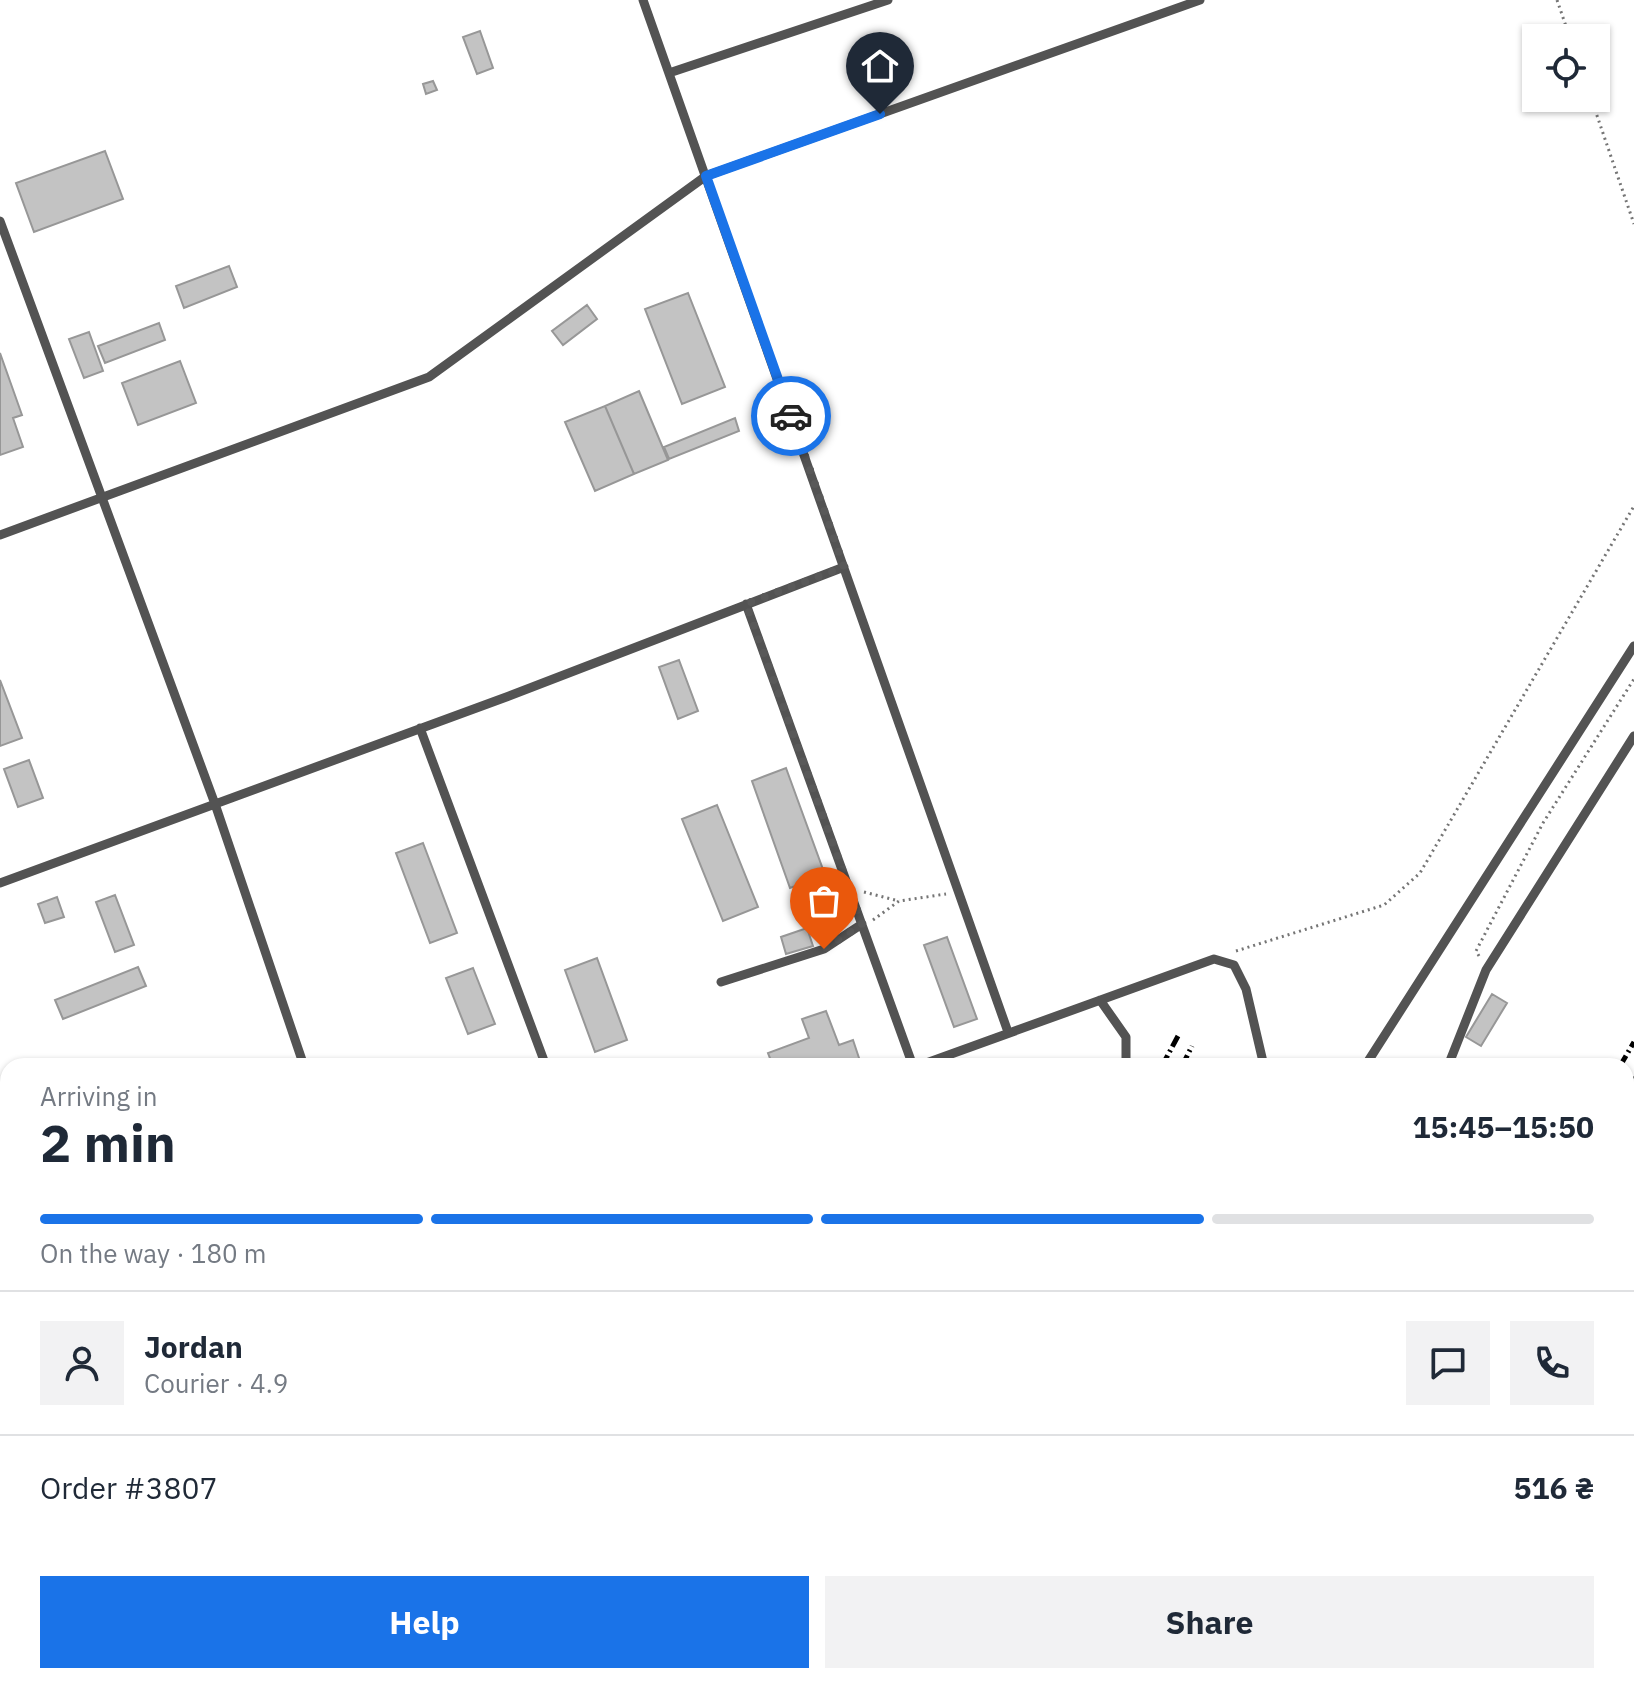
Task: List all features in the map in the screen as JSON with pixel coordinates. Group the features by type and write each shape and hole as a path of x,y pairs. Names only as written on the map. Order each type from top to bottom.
{"lane":[{"path":"643,0 1008,1032"},
{"path":"669,73 888,0"},
{"path":"0,535 429,377 706,176 1200,0"},
{"path":"0,221 215,804 301,1058"},
{"path":"0,883 844,567"},
{"path":"746,604 912,1058"},
{"path":"1370,1058 1634,646"},
{"path":"420,728 543,1058"},
{"path":"1451,1058 1486,970 1634,736"},
{"path":"721,982 824,949 862,924"},
{"path":"937,1058 1214,959 1234,965 1246,989 1262,1058"},
{"path":"1100,1000 1126,1037 1126,1058"}],"path":[{"path":"1557,0 1565,24"},
{"path":"1596,112 1634,224"},
{"path":"1214,959 1384,905 1420,873 1634,506"},
{"path":"1486,970 1476,951 1543,823 1634,679"},
{"path":"846,882 864,892 899,901"},
{"path":"862,924 899,901 936,893 960,895"}],"building":[{"path":"480,31 493,68 477,74 463,37"},
{"path":"433,81 437,90 426,94 423,84"},
{"path":"105,151 123,199 34,232 16,183"},
{"path":"229,266 237,287 184,308 176,286"},
{"path":"688,293 725,387 682,404 645,309"},
{"path":"587,305 597,319 563,345 552,331"},
{"path":"159,323 165,340 105,363 98,346"},
{"path":"89,332 103,371 84,378 69,339"},
{"path":"0,353 22,415 13,418 23,447 0,455"},
{"path":"180,361 196,403 138,425 122,383"},
{"path":"639,391 668,460 634,474 605,406"},
{"path":"605,406 634,474 595,491 565,422"},
{"path":"735,418 739,431 669,459 664,447"},
{"path":"679,660 698,711 678,719 659,667"},
{"path":"0,680 22,738 0,746"},
{"path":"29,760 43,798 18,807 4,769"},
{"path":"786,768 825,875 790,888 752,781"},
{"path":"717,805 758,907 723,921 682,819"},
{"path":"423,843 457,933 430,943 396,853"},
{"path":"115,895 134,945 115,952 96,902"},
{"path":"57,897 64,917 45,923 38,904"},
{"path":"807,928 813,946 786,954 781,937"},
{"path":"947,937 977,1019 954,1027 924,945"},
{"path":"597,958 627,1040 595,1052 565,970"},
{"path":"138,967 146,986 63,1019 55,1000"},
{"path":"473,968 495,1024 468,1034 446,978"},
{"path":"1492,994 1507,1003 1481,1046 1466,1037"},
{"path":"826,1011 839,1045 853,1040 859,1058 770,1058 768,1053 809,1038 802,1019"}],"railway":[{"path":"1166,1058 1178,1036"},
{"path":"1625,1058 1634,1042"},
{"path":"1186,1058 1192,1046"}],"way so far":[{"path":"791,416 844,567 746,604 862,924 824,949"}],"route":[{"path":"791,416 706,176 880,114"}]}
